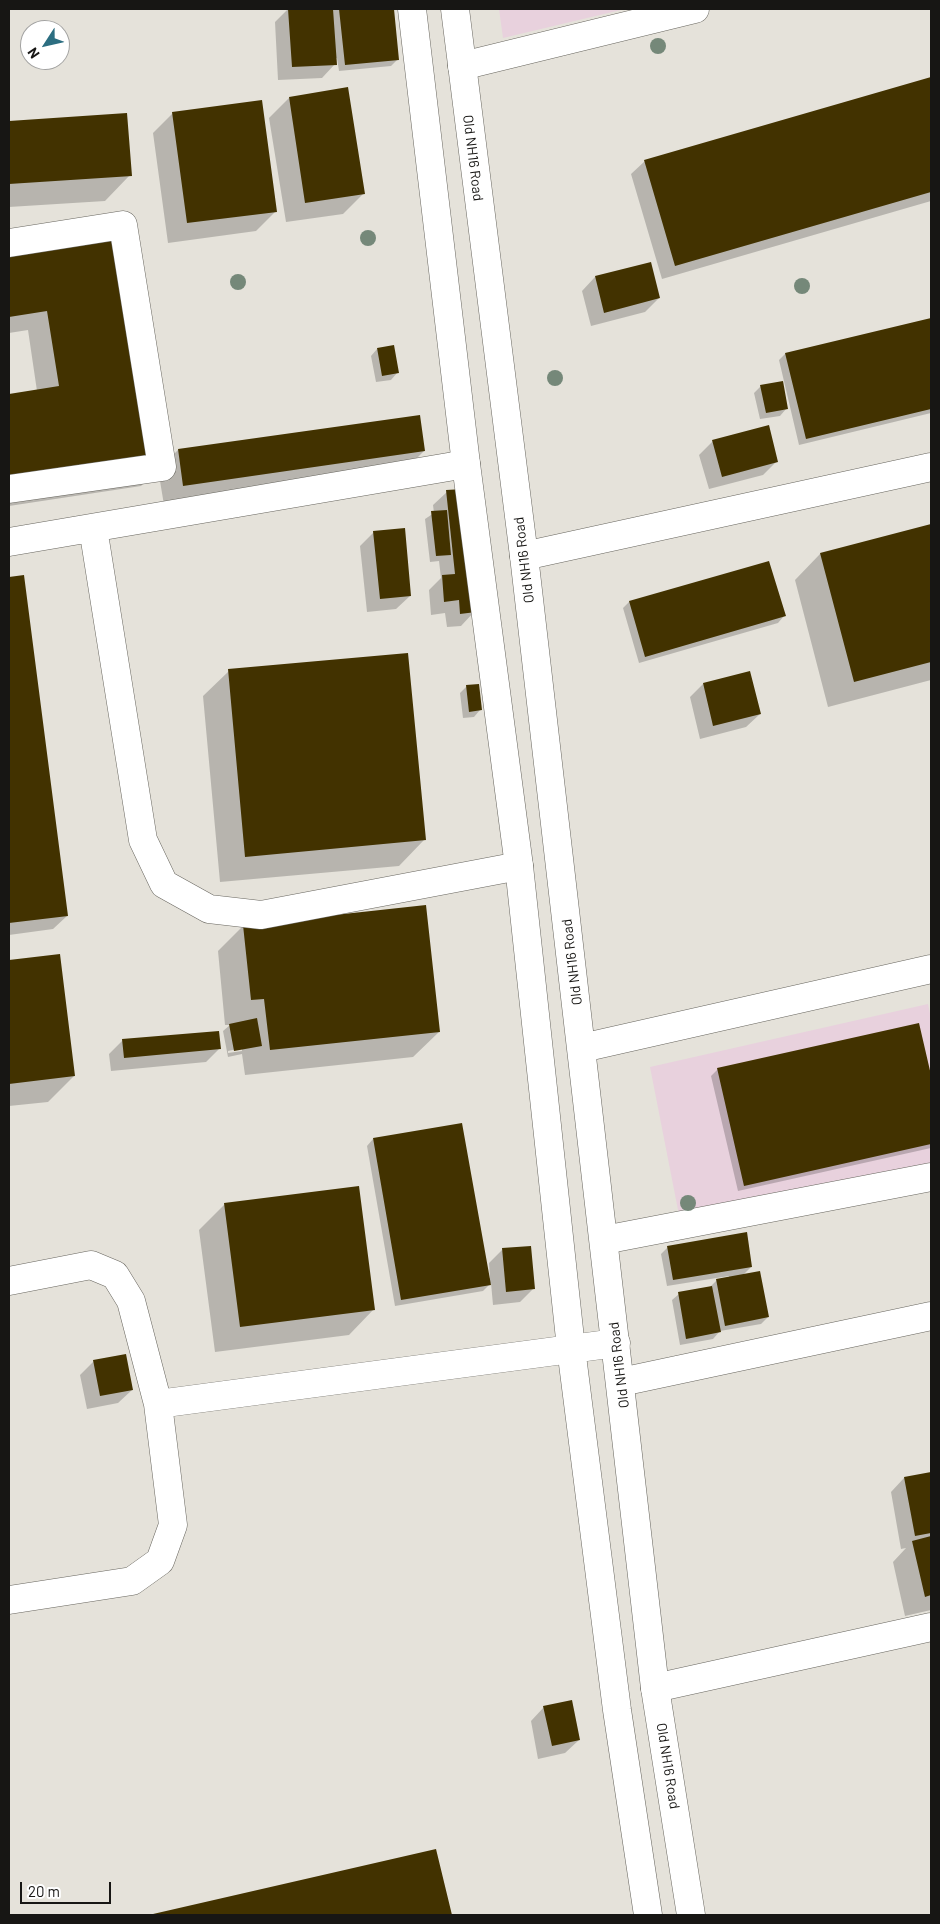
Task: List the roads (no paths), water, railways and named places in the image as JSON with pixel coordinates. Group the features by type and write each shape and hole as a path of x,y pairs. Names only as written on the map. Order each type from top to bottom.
{"main road":[{"path":"412,9 466,464 519,866 571,1348 617,1710 648,1915"},
{"name":"Old NH16 Road","path":"455,9 524,556 655,1688 691,1915"},
{"path":"462,66 696,9"},
{"path":"9,243 122,225 162,467 9,489"},
{"path":"9,542 466,464"},
{"path":"524,556 931,467"},
{"path":"93,528 143,840 164,884 209,909 261,915 519,866"},
{"path":"582,1048 931,969"},
{"path":"604,1240 931,1177"},
{"path":"9,1281 91,1265 115,1275 131,1301 158,1404 173,1525 160,1561 132,1581 9,1600"},
{"path":"621,1382 931,1316"},
{"path":"158,1404 616,1343"},
{"path":"655,1688 931,1628"}]}
